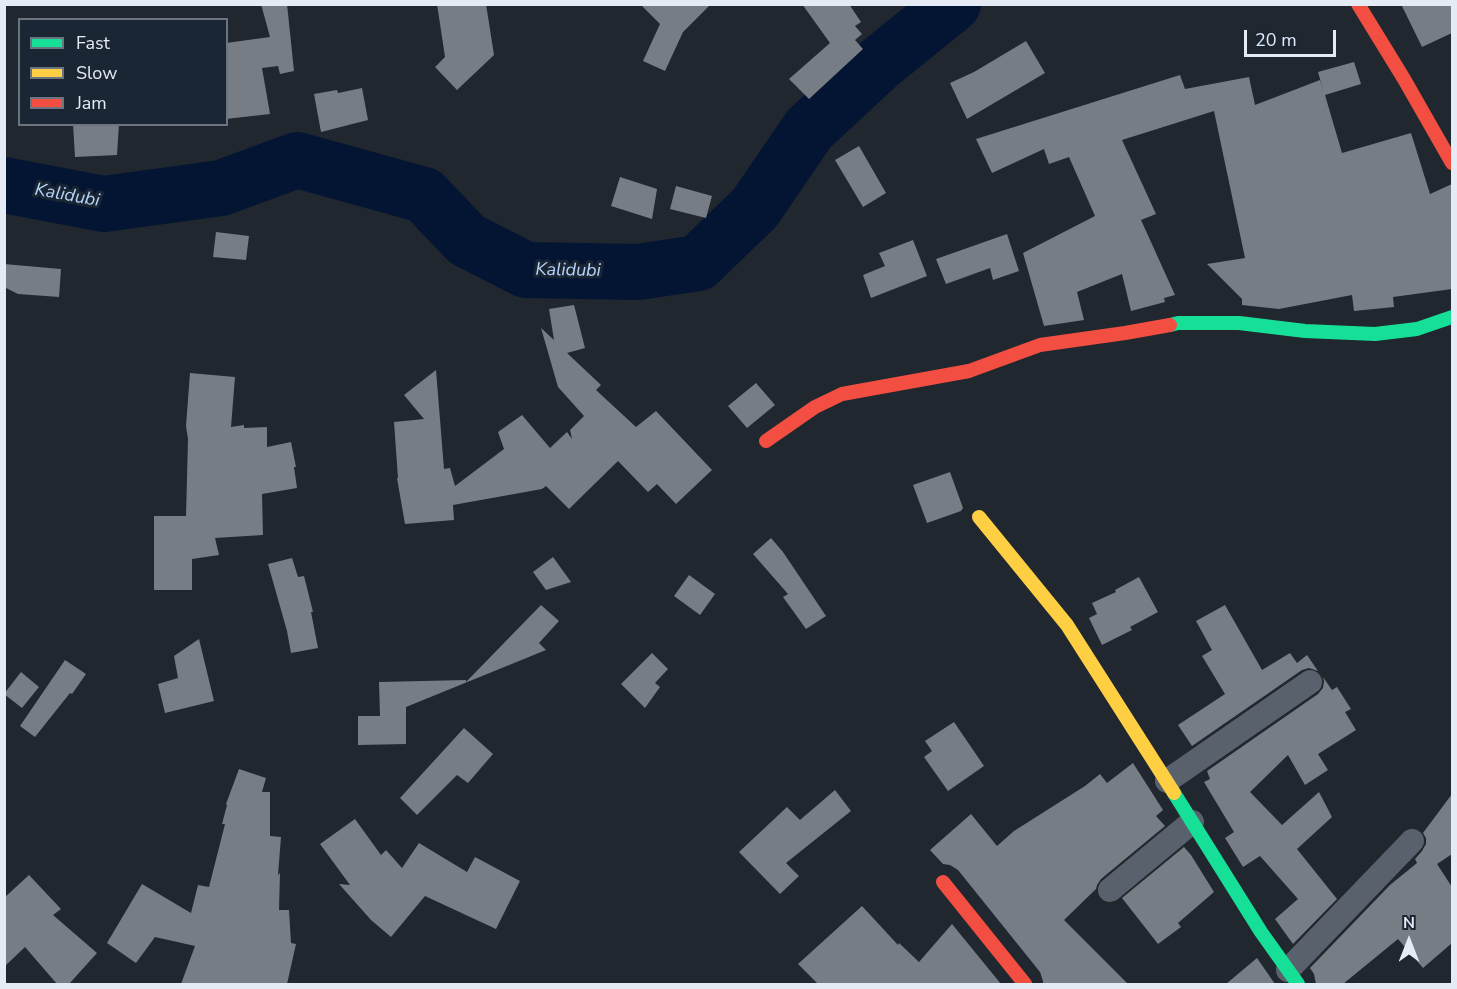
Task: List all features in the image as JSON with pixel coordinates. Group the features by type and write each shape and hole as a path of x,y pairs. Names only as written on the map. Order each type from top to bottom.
{"street":[{"path":"1358,4 1452,163"},
{"path":"766,441 815,407 842,394 969,370 1040,345 1178,324 1239,323 1305,331 1375,334 1417,329 1452,317"},
{"path":"979,517 1067,625 1261,932 1293,977 1412,841"},
{"path":"1167,781 1310,681"},
{"path":"1110,890 1192,822"},
{"path":"943,882 1025,984"}],"building":[{"path":"261,4 287,4 294,71 280,74 278,66 262,68 270,114 228,119 228,43 270,37"},
{"path":"437,4 486,4 494,55 457,90 435,67 445,57"},
{"path":"640,4 711,4 683,32 665,71 643,61 660,24"},
{"path":"802,4 849,4 861,22 855,26 862,34 855,40 863,49 809,99 789,79 830,43"},
{"path":"1401,4 1452,4 1452,33 1422,47"},
{"path":"1026,41 1045,73 967,119 950,83 974,72"},
{"path":"1354,62 1361,84 1325,95 1342,153 1411,133 1430,194 1452,184 1452,289 1393,297 1394,307 1354,311 1352,295 1279,309 1242,305 1242,299 1207,264 1245,258 1214,111 1122,140 1156,214 1141,220 1175,295 1164,298 1165,302 1131,311 1122,274 1077,292 1084,320 1044,326 1023,253 1095,216 1069,157 1049,164 1044,149 992,173 976,139 1180,75 1185,89 1249,77 1255,105 1320,80 1324,93 1318,72"},
{"path":"362,88 368,120 321,132 314,94 337,90 338,93"},
{"path":"73,126 119,126 117,155 75,157"},
{"path":"859,146 886,193 863,207 835,160"},
{"path":"620,177 657,189 652,219 611,206"},
{"path":"676,186 712,196 706,218 670,209"},
{"path":"216,232 249,236 246,260 213,257"},
{"path":"1007,234 1019,271 993,280 990,268 946,284 936,259"},
{"path":"913,240 927,276 871,298 863,275 885,266 879,253"},
{"path":"4,264 61,269 59,297 18,294 4,287"},
{"path":"574,305 585,348 567,353 601,385 596,390 636,427 656,411 712,470 676,504 657,484 648,492 618,461 569,509 546,486 542,489 453,505 454,520 405,524 397,478 394,422 424,419 404,395 436,370 444,469 450,468 455,486 504,449 498,432 522,415 550,448 567,432 572,439 570,430 584,416 558,387 541,328 554,340 549,309"},
{"path":"190,373 235,377 231,427 244,425 244,428 267,427 267,447 291,442 297,488 262,494 263,535 215,538 219,555 192,559 192,590 154,590 154,516 186,516 188,439 186,426"},
{"path":"756,383 775,405 747,428 728,406"},
{"path":"950,472 963,508 961,511 927,523 913,485"},
{"path":"771,538 826,616 806,629 783,597 788,594 753,554"},
{"path":"553,557 571,582 546,590 533,572"},
{"path":"292,558 298,577 304,576 313,612 311,612 318,648 291,653 268,564"},
{"path":"689,575 715,594 700,615 674,596"},
{"path":"1139,577 1158,612 1130,627 1132,630 1102,645 1089,618 1097,614 1092,603 1116,592 1115,590"},
{"path":"541,605 559,621 539,643 546,650 406,707 406,744 358,745 358,716 380,716 379,682 466,680 466,682"},
{"path":"1225,605 1262,670 1290,653 1297,663 1307,655 1318,671 1309,668 1302,670 1192,746 1178,725 1225,694 1202,656 1212,650 1196,621"},
{"path":"199,639 214,701 165,713 158,684 178,678 174,656"},
{"path":"652,653 668,669 655,683 660,687 645,708 621,684"},
{"path":"65,660 86,674 35,737 20,726"},
{"path":"21,672 39,687 22,708 4,694"},
{"path":"1323,677 1332,690 1337,687 1351,709 1345,712 1356,730 1318,754 1328,770 1305,785 1288,755 1250,792 1282,825 1319,792 1332,817 1297,849 1337,899 1293,944 1275,919 1298,899 1260,856 1243,867 1225,838 1234,832 1204,782 1210,779 1207,771 1318,694 1323,688"},
{"path":"954,722 984,766 948,791 924,757 932,751 925,741"},
{"path":"464,728 493,754 468,783 457,775 417,815 400,798"},
{"path":"1133,763 1163,810 1156,816 1165,826 1101,879 1096,889 1064,920 1128,984 1043,984 1040,972 958,870 943,864 930,850 971,814 997,846 1014,831 1100,774 1107,783"},
{"path":"239,769 266,778 262,792 270,792 270,836 281,837 278,875 280,873 279,910 289,910 291,943 296,944 287,984 181,984 195,946 155,937 136,963 107,943 142,884 191,913 198,885 209,887 225,824 222,824 226,804"},
{"path":"835,790 851,811 786,863 799,876 780,894 739,852 787,807 800,820"},
{"path":"1452,794 1452,854 1437,864 1452,887 1452,943 1423,968 1398,939 1343,984 1316,984 1310,968 1390,885 1417,863 1415,859 1426,844 1423,833"},
{"path":"355,819 381,855 386,850 402,868 419,843 467,872 475,857 520,881 496,929 425,896 391,937 371,920 339,884 350,885 320,844"},
{"path":"1184,847 1214,892 1178,923 1181,927 1158,944 1122,898"},
{"path":"29,875 61,909 53,915 97,953 69,984 57,984 25,947 4,967 4,898"},
{"path":"862,906 898,945 899,943 919,962 952,924 1001,984 818,984 798,964"},
{"path":"1257,958 1275,984 1226,984"}],"waterway":[{"name":"Kalidubi","path":"4,185 104,204 221,188 297,160 424,195 467,240 526,270 638,272 698,263 755,208 809,129 879,64 953,4"}],"traffic: fast":[{"path":"1170,325 1239,323 1305,331 1375,334 1417,329 1452,317"},
{"path":"1174,793 1261,932 1298,984"}],"traffic: slow":[{"path":"979,517 1067,625 1174,793"}],"traffic: jam":[{"path":"1358,4 1452,163"},
{"path":"766,441 815,407 842,394 969,371 1040,345 1170,325"},
{"path":"943,882 1025,984"}]}
